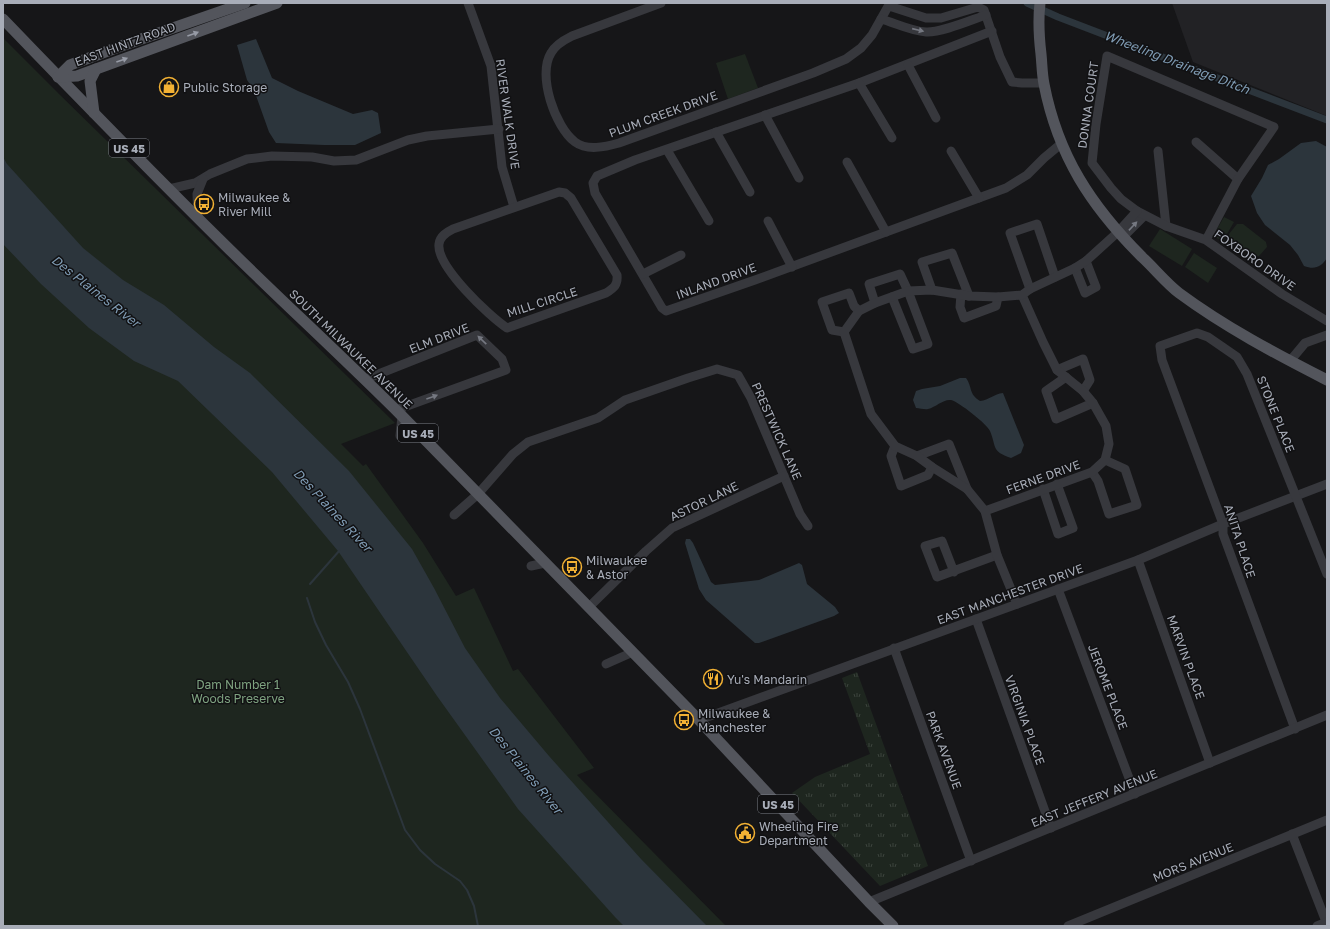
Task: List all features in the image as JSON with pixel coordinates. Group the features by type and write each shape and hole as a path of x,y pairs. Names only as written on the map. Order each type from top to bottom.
{"main road":[{"name":"EAST HINTZ ROAD","path":"58,77 70,65 245,3"},
{"name":"EAST HINTZ ROAD","path":"58,77 77,76 277,3"},
{"path":"1040,3 1038,21 1043,84 1062,144 1071,165 1084,188 1101,212 1120,235 1177,292 1233,330 1327,380"},
{"name":"SOUTH MILWAUKEE AVENUE","path":"3,19 58,77 198,218 366,379 699,720 893,926"},
{"path":"94,113 90,81 96,69"}],"street":[{"name":"RIVER WALK DRIVE","path":"468,3 491,66 502,167 514,207"},
{"name":"PLUM CREEK DRIVE","path":"661,3 572,36 560,42 551,52 546,65 546,83 552,104 563,129 575,142 591,147 606,147 846,59 861,48 872,35 889,4 926,18 941,18 978,7 985,13"},
{"path":"881,19 927,32 942,30 985,13 1000,57 1012,82 1043,84"},
{"name":"INLAND DRIVE","path":"992,31 859,83 716,132 597,176 593,183 595,193 662,308 672,310 1006,188 1027,176 1044,158 1062,144"},
{"name":"DONNA COURT","path":"1140,213 1116,194 1092,163 1096,124 1107,56 1274,127 1238,179"},
{"path":"908,65 936,118"},
{"path":"859,83 892,138"},
{"path":"765,115 799,178"},
{"path":"169,189 195,183 210,174 247,159 272,156 312,157 334,161 356,160 408,140 427,136 498,129"},
{"path":"716,132 750,192"},
{"path":"1196,142 1238,179 1206,240"},
{"path":"667,150 709,221"},
{"path":"952,150 979,198"},
{"path":"1158,151 1166,226"},
{"path":"847,162 886,232"},
{"path":"198,218 197,194 203,179"},
{"name":"MILL CIRCLE","path":"559,192 565,193 571,198 617,275 618,282 615,288 606,293 507,328 504,326 464,290 446,264 438,245 442,236 449,232 514,207 559,192"},
{"path":"844,332 859,311 875,303 908,291 932,290 965,295 998,297 1022,295 1030,289 1075,268 1086,261 1120,235 1140,213"},
{"name":"FOXBORO DRIVE","path":"1140,213 1166,226 1206,240 1282,294 1327,321"},
{"path":"768,221 792,267"},
{"path":"1030,289 1010,233 1037,224 1055,277"},
{"path":"932,290 922,262 952,253 965,295 960,307 964,318 996,306 998,297"},
{"path":"643,274 681,255"},
{"path":"1075,268 1085,293 1096,287 1086,261"},
{"path":"875,303 869,284 900,274 928,344 914,349 892,297"},
{"path":"844,332 832,330 822,302 848,293 854,306 859,311"},
{"path":"1022,295 1043,342 1058,370 1083,391 1093,403 1106,426 1109,444 1105,460 1125,469 1137,505 1109,514 1098,481 1092,472"},
{"path":"844,332 871,414 895,446 916,456 932,468 967,489"},
{"name":"STONE PLACE","path":"1162,360 1160,346 1197,333 1208,337 1237,357 1247,374 1327,574"},
{"name":"ELM DRIVE","path":"366,379 477,335 502,359 506,370 399,413"},
{"path":"1290,361 1304,343 1327,335"},
{"path":"1058,370 1083,359 1090,380 1083,391"},
{"name":"ANITA PLACE","path":"1162,360 1223,524 1223,534 1295,728"},
{"name":"PRESTWICK LANE","path":"454,515 478,494 513,454 528,442 598,418 625,400 717,369 738,375 751,398 800,514 808,526"},
{"path":"1066,376 1046,391 1056,419 1093,403"},
{"path":"399,413 400,436"},
{"path":"916,456 949,444 967,489 985,511 997,555 1017,604"},
{"path":"895,446 891,456 901,486 928,475 932,468"},
{"name":"FERNE DRIVE","path":"985,511 1092,472 1105,460"},
{"name":"ASTOR LANE","path":"589,607 646,551 672,528 784,476"},
{"path":"1043,489 1058,534 1073,528 1057,484"},
{"name":"EAST MANCHESTER DRIVE","path":"699,720 1138,560 1223,524 1327,484"},
{"path":"954,572 997,555"},
{"name":"MARVIN PLACE","path":"1138,560 1210,763"},
{"path":"531,566 545,563"},
{"name":"JEROME PLACE","path":"1058,589 1135,794"},
{"name":"VIRGINIA PLACE","path":"976,619 1051,828"},
{"name":"PARK AVENUE","path":"894,648 971,861"},
{"path":"606,664 632,652"},
{"name":"EAST JEFFERY AVENUE","path":"869,902 1327,715"},
{"name":"MORS AVENUE","path":"1068,926 1327,820"},
{"path":"1292,834 1324,924"}],"shaded area":[{"path":"1172,3 1327,3 1327,116 1193,62"}],"green space":[{"name":"Dam Number 1 Woods Preserve","path":"3,38 395,423 341,444 363,466 366,464 423,543 456,596 474,588 513,671 518,669 594,768 577,775 726,926 3,926"},
{"path":"745,54 758,88 728,99 716,63"},
{"path":"1224,217 1234,222 1223,241 1213,236"},
{"path":"1237,224 1243,224 1266,242 1267,247 1259,256 1253,257 1230,240 1229,234"},
{"path":"1160,229 1192,249 1182,266 1149,246"},
{"path":"1194,253 1217,268 1208,283 1185,267"},
{"path":"857,672 928,866 880,886 792,793 815,777 870,754 842,678"}],"water":[{"path":"256,39 272,78 298,91 353,114 372,110 378,113 381,133 355,145 276,143 269,132 254,90 247,80 237,45"},
{"path":"1316,141 1327,147 1327,258 1320,266 1311,268 1304,266 1290,245 1265,225 1257,213 1251,196 1268,165 1301,143"},
{"name":"Des Plaines River","path":"3,157 7,164 83,248 123,280 164,305 214,347 250,373 349,471 412,549 465,648 500,698 549,756 641,859 707,926 624,926 615,917 518,809 437,696 338,551 272,472 178,381 134,361 89,328 41,284 3,244"},
{"path":"960,378 966,378 972,393 980,401 1003,393 1024,445 1021,453 1011,458 997,451 990,431 984,423 951,400 927,409 916,408 913,400 916,391 940,386"},
{"path":"686,539 690,539 693,543 711,582 715,585 759,580 799,563 802,565 807,584 835,607 839,613 759,643 755,643 706,600 699,589 685,543"}],"waterway":[{"name":"Wheeling Drainage Ditch","path":"1027,3 1058,17 1327,120"},
{"path":"310,584 340,550"},
{"path":"307,598 315,622 326,645 348,682 360,709 405,830 420,850 435,864 460,881 467,890 474,906 478,926"}],"place":[{"name":"Public Storage","path":"169,87"},
{"name":"Milwaukee & River Mill","path":"204,204"},
{"name":"Milwaukee & Astor","path":"572,567"},
{"name":"Yu's Mandarin","path":"713,679"},
{"name":"Milwaukee & Manchester","path":"684,720"},
{"name":"Wheeling Fire Department","path":"745,833"}]}
